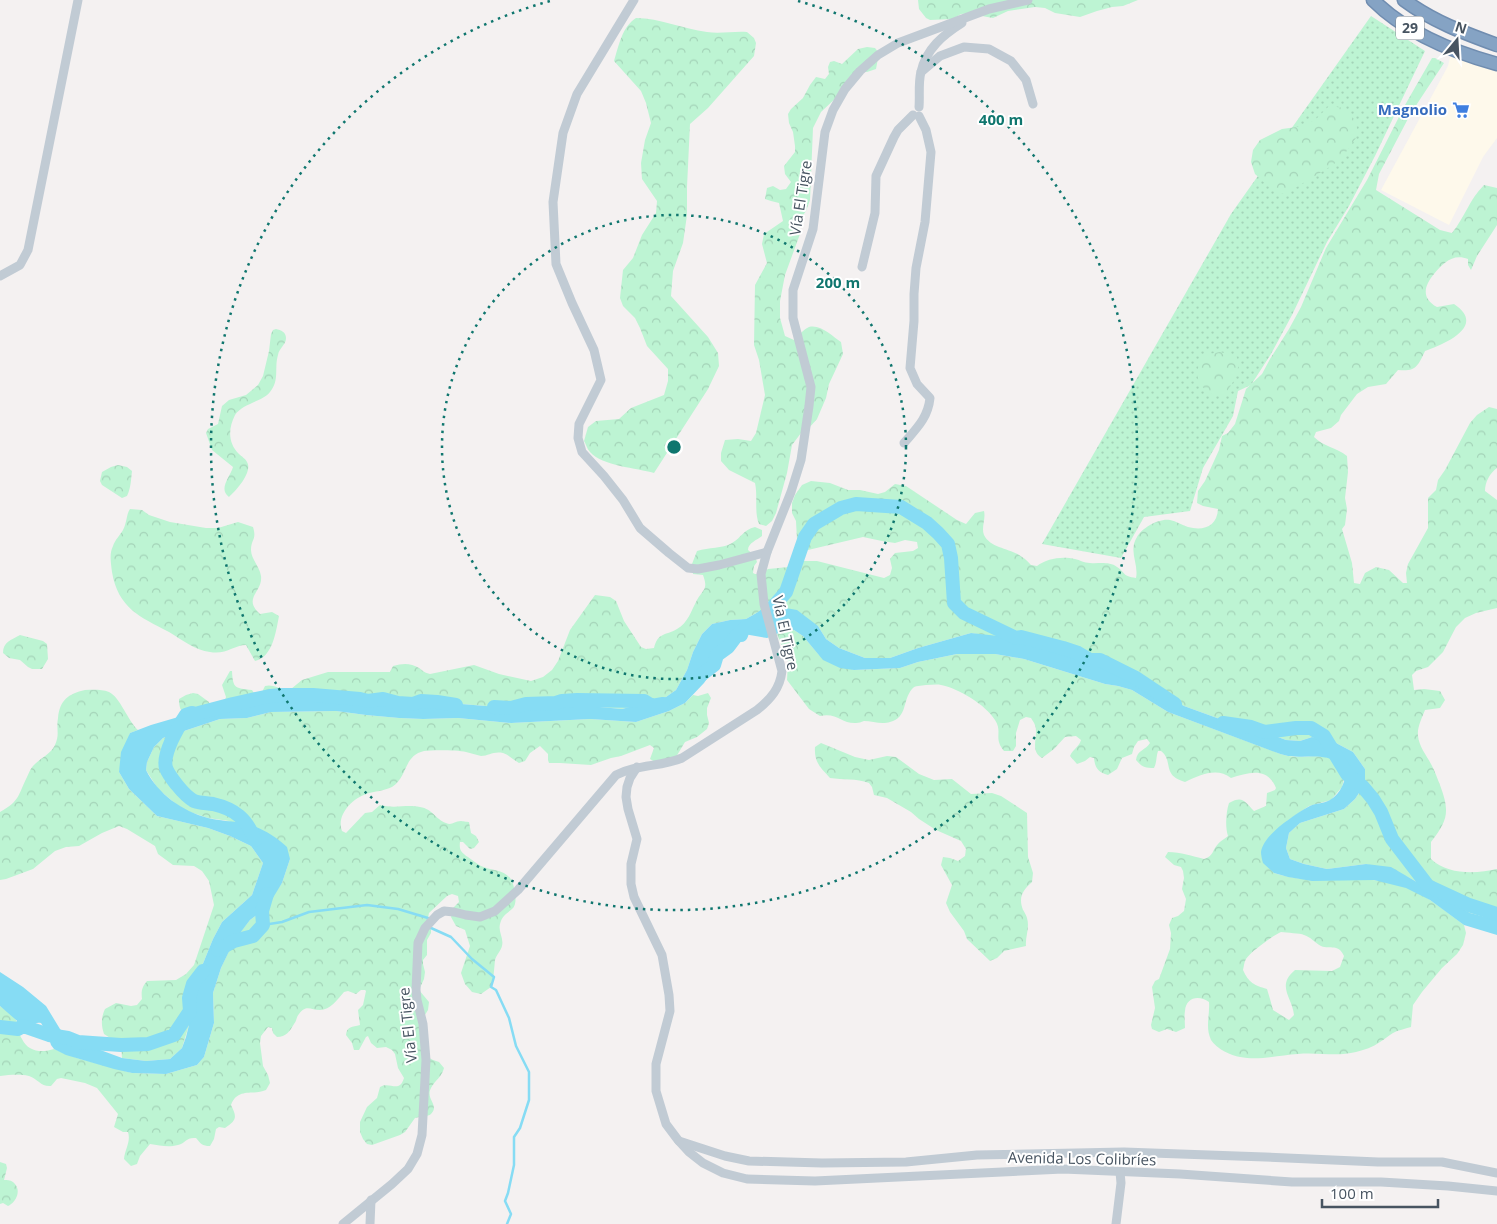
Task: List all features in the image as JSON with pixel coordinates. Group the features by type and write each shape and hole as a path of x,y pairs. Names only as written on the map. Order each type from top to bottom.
{"highway":[{"name":"29","path":"1373,0 1406,26 1435,42 1497,64"},
{"name":"29","path":"1404,0 1442,24 1497,45"},
{"path":"1452,49 1456,40 1461,40 1497,52"}],"street":[{"path":"0,276 20,265 28,250 78,0"},
{"path":"634,0 578,94 563,133 553,202 556,264 594,350 601,380 579,424 578,438 582,452 623,500 640,528 688,568 698,569 719,565 767,552"},
{"name":"Vía El Tigre","path":"343,1224 408,1169 417,1154 422,1135 426,1060 423,1024 416,990 418,943 425,928 437,915 444,911 480,917 495,911 518,890 616,775 637,767 670,763 682,758 766,703 778,688 782,671 764,604 761,574 767,552 801,460 806,430 811,388 793,318 793,290 813,229 825,132 833,110 845,89 878,55 898,43 989,9 1028,0"},
{"path":"904,443 923,421 929,408 930,398 918,384 910,368 916,268 925,222 931,152 926,130 917,113 920,72 930,51 945,34 964,21 989,9"},
{"path":"920,72 940,56 964,47 989,49 1011,61 1016,67 1026,80 1033,104"},
{"path":"862,267 874,213 876,176 898,130 917,113"},
{"name":"Avenida Los Colibríes","path":"637,767 630,778 626,797 638,839 631,864 631,884 634,897 662,955 666,971 670,1012 656,1064 656,1091 666,1124 678,1140 703,1163 723,1173 747,1180 815,1181 1062,1169 1180,1174 1292,1182 1380,1182 1497,1191"},
{"name":"Avenida Los Colibríes","path":"678,1140 725,1156 749,1161 822,1163 906,1162 976,1155 1124,1152 1378,1162 1442,1162 1497,1173"},
{"path":"1116,1224 1121,1183 1120,1172"},
{"path":"370,1224 371,1200"}],"shaded area":[{"name":"Magnolio","path":"1452,49 1497,64 1497,138 1483,157 1449,225 1381,190 1448,66"}],"green space":[{"path":"918,0 1138,0 1123,6 1112,7 1080,17 1055,13 1045,8 1035,7 1008,11 993,18 973,13 961,14 953,19 930,20 919,9"},
{"path":"1371,16 1425,51 1375,156 1349,206 1327,242 1271,354 1251,385 1238,391 1233,416 1203,468 1190,511 1144,517 1121,558 1042,544 1231,214"},
{"path":"636,18 645,18 707,32 747,32 754,38 756,43 754,56 708,108 690,124 687,215 683,243 673,271 671,296 708,337 718,353 719,366 708,389 654,473 620,466 595,457 584,441 588,427 596,421 619,419 631,408 664,395 668,381 668,369 647,346 635,318 623,306 620,298 623,270 633,258 642,235 656,213 657,201 642,179 641,163 645,140 651,123 646,103 641,91 614,61 624,31"},
{"path":"875,48 879,53 876,69 867,72 859,71 838,96 821,112 813,128 810,200 806,211 799,221 800,234 785,275 780,301 780,318 785,336 794,340 807,328 818,327 841,342 843,354 829,384 826,398 817,419 808,429 801,433 792,445 787,473 776,513 772,521 766,526 759,524 756,509 755,483 729,470 721,461 721,453 725,440 751,441 756,433 765,395 759,360 754,345 755,285 767,263 762,244 764,234 783,221 779,203 765,199 767,188 773,186 780,190 786,189 791,182 785,174 784,166 795,152 793,132 788,114 791,109 803,98 816,77 825,79 829,74 828,67 830,62 834,61 842,64 858,49"},
{"path":"1432,58 1444,63 1411,113 1379,174 1376,190 1440,230 1452,233 1474,197 1484,185 1497,188 1497,225 1477,256 1471,270 1468,265 1468,259 1463,257 1453,258 1437,270 1426,287 1428,300 1437,307 1454,304 1463,312 1466,320 1465,327 1452,339 1425,351 1413,369 1398,370 1386,384 1368,387 1357,394 1341,415 1339,421 1331,428 1316,432 1314,437 1347,456 1348,472 1345,498 1347,509 1345,525 1342,529 1352,563 1354,583 1360,584 1365,573 1376,567 1389,570 1403,583 1407,583 1406,573 1408,564 1428,528 1428,498 1436,490 1438,480 1470,423 1477,415 1489,407 1497,409 1497,468 1488,478 1485,491 1497,500 1497,608 1465,618 1456,627 1443,652 1428,667 1416,671 1412,675 1414,690 1440,691 1445,700 1440,708 1425,710 1418,733 1421,747 1440,785 1446,809 1446,815 1441,828 1431,842 1431,859 1454,871 1480,872 1497,869 1497,920 1470,913 1408,877 1366,864 1327,869 1290,859 1286,848 1289,833 1300,823 1344,809 1355,799 1365,784 1365,769 1353,752 1336,743 1312,737 1300,741 1286,740 1265,732 1239,726 1184,706 1063,648 971,633 890,658 865,658 839,648 826,639 818,626 760,611 746,619 712,624 702,634 687,670 676,690 666,697 622,709 556,703 511,708 437,702 413,704 298,695 268,697 262,692 265,686 285,691 291,689 302,680 328,672 390,672 393,666 404,664 413,665 430,674 474,665 499,674 531,681 543,677 552,670 558,661 570,630 595,595 610,597 616,601 624,621 641,647 646,649 654,648 662,635 677,629 684,623 704,589 703,575 693,574 692,564 697,551 728,545 755,527 762,530 762,536 751,544 748,550 755,556 757,562 754,566 753,573 755,574 761,574 768,569 789,567 802,561 817,561 884,578 890,575 892,568 890,559 895,553 913,551 918,548 917,542 905,540 895,543 863,537 808,550 797,540 796,521 792,513 792,503 802,485 811,481 830,483 848,490 860,490 878,494 885,492 895,484 906,486 966,524 975,513 984,511 983,532 987,540 996,546 1017,554 1031,565 1037,566 1055,558 1070,558 1088,563 1111,564 1126,575 1136,578 1134,542 1147,527 1156,522 1166,520 1188,527 1204,528 1215,520 1218,509 1197,503 1198,491 1205,481 1219,450 1222,436 1228,433 1235,424 1246,389 1262,374 1289,329 1301,307 1326,248 1367,180 1405,105"},
{"path":"1329,106 1344,108 1355,120 1357,128 1356,138 1333,165 1285,194 1276,193 1255,174 1251,162 1253,150 1260,140 1282,129 1304,126 1316,119"},
{"path":"276,329 283,332 286,338 277,360 275,383 267,395 238,411 231,425 231,441 235,450 246,461 248,471 243,481 229,497 226,494 225,487 233,467 212,450 206,433 208,429 218,424 222,406 229,400 246,395 258,385 263,376 271,334"},
{"path":"1220,352 1236,356 1238,366 1233,381 1224,395 1215,396 1204,389 1198,381 1197,372 1201,359 1209,354"},
{"path":"118,465 127,467 132,471 127,496 122,498 102,485 100,481 102,472"},
{"path":"130,509 142,510 149,515 170,522 206,528 218,528 238,522 253,527 254,537 251,553 259,569 261,582 254,595 253,604 260,614 272,612 279,616 273,643 261,659 255,661 246,645 216,653 199,649 140,616 125,603 115,584 111,555"},
{"path":"788,629 794,630 803,636 819,655 854,670 900,668 918,662 957,654 995,654 1024,659 1105,684 1132,690 1168,712 1282,755 1297,757 1318,756 1339,762 1347,767 1342,787 1331,800 1309,806 1287,821 1274,873 1311,880 1380,881 1403,886 1424,896 1464,925 1466,933 1463,945 1413,1005 1411,1027 1395,1032 1374,1045 1359,1051 1342,1054 1305,1054 1262,1058 1232,1055 1220,1049 1211,1040 1208,1026 1209,1002 1201,998 1190,1000 1186,1006 1185,1028 1176,1032 1167,1029 1159,1032 1152,1029 1151,1025 1155,1008 1152,987 1155,981 1159,979 1170,949 1171,933 1169,925 1172,918 1184,911 1186,899 1182,889 1184,878 1181,867 1174,865 1165,857 1168,852 1182,853 1204,859 1210,856 1216,846 1228,836 1226,820 1229,803 1241,800 1246,802 1254,811 1266,806 1267,793 1276,788 1268,776 1250,773 1231,778 1220,773 1208,773 1185,782 1173,776 1167,759 1161,751 1158,751 1154,768 1144,767 1136,760 1138,754 1150,743 1147,739 1138,741 1132,754 1122,758 1117,769 1108,775 1098,769 1094,758 1090,757 1077,764 1070,756 1081,740 1076,736 1065,737 1042,758 1038,755 1035,747 1035,724 1031,718 1026,717 1020,720 1016,733 1016,746 1013,751 1004,751 998,739 997,724 991,714 963,693 939,685 916,686 913,688 900,716 896,720 887,723 864,721 851,723 831,716 820,716 809,709 787,680 788,662 777,634","holes":["1281,932 1306,936 1321,946 1337,948 1344,956 1340,967 1332,971 1295,970 1289,976 1286,987 1294,1015 1289,1020 1273,1010 1267,989 1252,983 1243,970 1248,956"]},
{"path":"20,635 43,641 47,644 48,659 42,669 32,669 20,660 9,658 3,653 4,646"},
{"path":"230,671 232,671 234,684 238,688 252,690 258,699 217,709 219,704 225,700 226,697 222,685"},
{"path":"85,690 103,690 113,695 138,730 130,733 119,772 129,789 157,816 208,828 230,836 251,846 263,863 252,895 222,922 213,939 189,998 189,1025 182,1048 170,1059 146,1061 122,1058 121,1045 104,1034 102,1018 105,1009 116,1003 131,1006 137,1005 142,999 142,989 147,981 176,980 186,974 194,965 214,905 209,881 202,871 194,866 173,865 158,854 155,846 119,826 79,846 66,847 55,851 33,869 0,880 0,812 15,801 32,767 55,745 59,712 63,702 70,696"},
{"path":"193,693 198,694 209,702 210,710 186,715 184,713 180,708 179,699"},
{"path":"708,693 711,698 707,708 709,723 707,729 697,737 685,742 676,757 655,762 650,759 654,748 650,745 591,765 549,763 548,754 540,746 530,753 525,761 519,763 503,753 481,756 457,751 424,751 412,757 401,778 392,787 361,796 347,808 341,819 342,831 346,833 365,813 372,812 380,805 424,808 448,824 461,821 469,822 471,833 476,836 479,842 474,848 470,849 463,842 460,842 461,851 481,866 499,871 508,876 513,884 515,894 514,907 503,917 500,924 502,946 496,956 491,987 481,994 472,992 465,984 461,973 470,946 465,930 456,926 451,917 453,908 459,902 458,896 452,894 447,896 429,913 431,933 427,940 427,955 423,960 424,979 419,990 429,1002 428,1010 420,1023 422,1054 439,1062 444,1068 430,1092 433,1111 430,1115 415,1118 405,1132 400,1135 372,1145 367,1144 360,1132 360,1122 367,1107 377,1098 380,1087 400,1085 404,1078 398,1068 395,1054 392,1050 386,1047 377,1048 371,1043 368,1036 359,1050 354,1050 352,1043 346,1035 349,1028 360,1025 358,1010 363,1005 365,990 361,990 356,994 348,991 344,992 333,1004 324,1010 304,1009 298,1015 289,1031 283,1036 277,1037 273,1033 272,1028 268,1027 261,1036 260,1043 263,1066 270,1083 266,1090 242,1094 234,1099 231,1105 235,1115 234,1120 225,1128 219,1127 216,1129 210,1146 205,1146 196,1138 190,1138 174,1146 150,1144 140,1156 137,1164 131,1166 124,1159 129,1136 128,1132 123,1132 114,1127 118,1114 97,1088 85,1083 61,1078 57,1079 51,1086 48,1086 29,1076 0,1076 0,1006 16,1020 20,1034 28,1047 36,1050 54,1049 77,1058 132,1073 166,1074 197,1065 204,1057 214,1023 213,993 221,968 234,941 250,920 262,911 282,883 290,859 229,821 208,818 187,811 158,789 146,770 147,762 154,747 163,738 220,719 247,718 271,712 336,711 399,718 458,718 511,723 590,719 636,722 669,711 685,703 693,695 698,696"},
{"path":"821,743 855,757 869,760 887,756 896,757 919,774 934,780 952,779 971,794 992,793 1001,796 1027,813 1028,857 1033,873 1032,882 1026,888 1021,898 1028,922 1026,946 1004,951 997,958 990,961 967,939 946,903 952,885 941,865 943,857 958,861 965,856 966,849 961,841 936,830 887,798 874,795 869,783 830,778 816,757 815,747"},
{"path":"0,1162 6,1164 7,1168 4,1180 13,1182 18,1192 14,1202 8,1206 3,1203 0,1204"}],"water":[{"path":"780,607 797,610 818,626 826,639 839,648 865,658 890,658 971,633 1016,638 1063,648 1125,673 1184,706 1239,726 1265,732 1286,740 1300,741 1312,737 1336,743 1353,752 1358,759 1365,769 1365,784 1355,799 1344,809 1300,823 1289,833 1286,848 1290,859 1327,869 1366,864 1391,867 1470,913 1497,920 1497,935 1464,925 1430,900 1406,888 1374,880 1312,881 1288,877 1274,873 1263,863 1261,852 1267,839 1273,832 1308,807 1330,800 1340,790 1347,768 1332,759 1280,754 1168,712 1132,690 1105,684 1024,659 995,654 957,654 918,662 900,668 854,670 840,668 823,660 803,636 794,630 788,629 767,638 744,634 726,640 719,650 711,673 685,703 669,711 636,722 590,719 511,723 458,718 399,718 336,711 271,712 247,718 220,719 163,738 154,747 147,762 146,770 164,794 180,806 198,815 255,826 278,839 287,847 290,859 282,883 271,901 250,920 234,941 221,968 213,993 214,1023 204,1057 197,1065 166,1074 132,1073 114,1069 66,1055 54,1049 41,1023 23,1026 0,1006 0,972 23,987 46,1006 68,1038 122,1058 146,1061 170,1059 182,1048 189,1025 189,998 213,939 222,922 252,895 263,863 251,846 230,836 208,828 157,816 129,789 119,772 121,752 130,733 192,713 270,696 298,695 412,704 437,702 511,708 556,703 622,709 666,697 676,690 687,670 702,634 712,624 746,619 760,611"}],"waterway":[{"path":"701,675 714,665 717,655 728,647 737,635 741,635 743,629 756,623 767,614 786,592 805,537 814,524 841,508 856,504 901,507 927,523 938,533 948,544 951,558 954,603 964,613 1016,638 1021,637 1063,648 1078,653 1090,660 1100,660 1136,678 1175,704"},
{"path":"255,840 248,826 234,812 221,806 201,803 189,798 168,772 165,762 168,748 186,715 270,696 283,695 313,695 368,701 383,699 413,704 421,701 456,705"},
{"path":"494,707 511,708 526,704 577,700 644,701 652,706 663,704"},
{"path":"1223,723 1251,727 1265,732 1311,728 1324,736 1347,774 1363,787 1373,799 1381,812 1392,839 1428,886 1469,905 1497,914"},
{"path":"218,950 234,941 253,936 263,925 262,911 267,894"},
{"path":"263,925 282,922 309,912 367,905 398,909 428,918 428,920"},
{"path":"430,925 431,928 451,937 472,959 494,977 491,987 496,990 509,1018 516,1046 529,1072 529,1100 520,1128 514,1137 514,1165 505,1201 511,1214 507,1224"},
{"path":"0,1027 18,1029 23,1026 78,1042 121,1045 148,1044 174,1035 190,1011 189,998 193,984 203,971"}],"place":[{"name":"Magnolio","path":"1461,110"}]}
